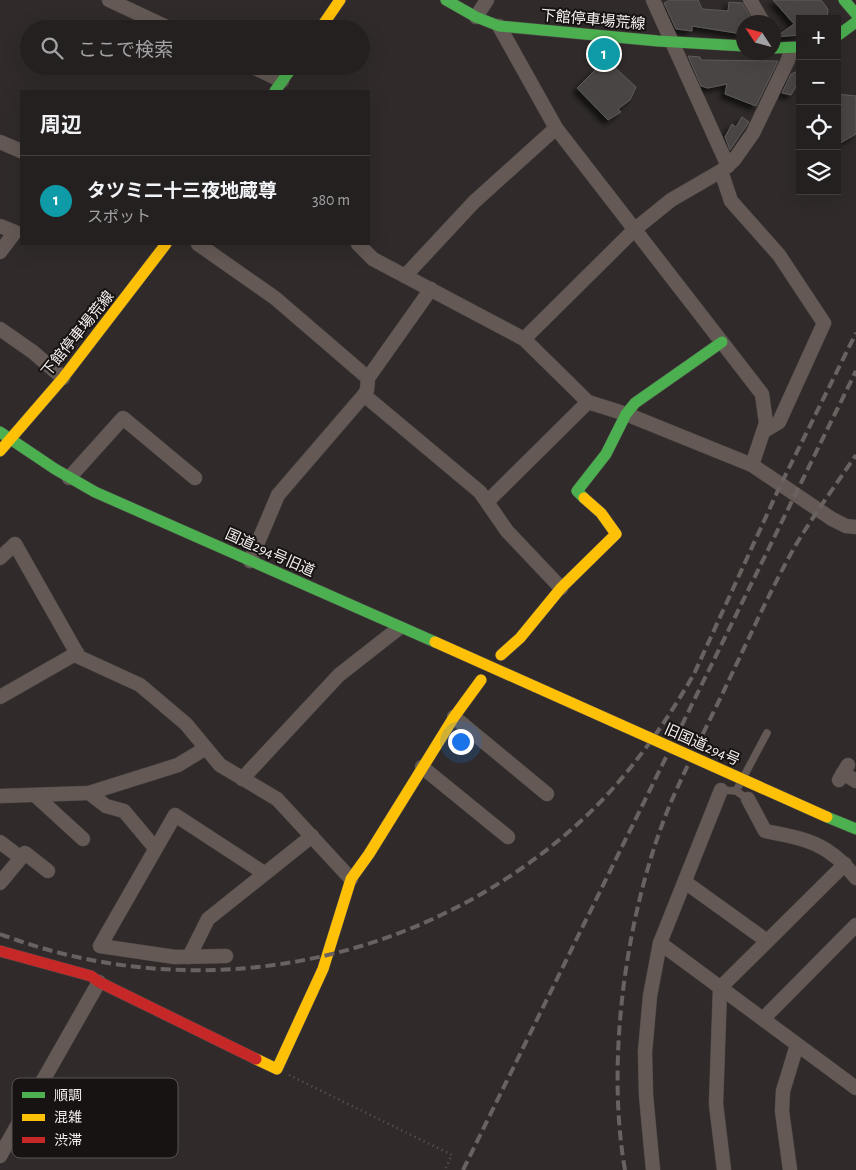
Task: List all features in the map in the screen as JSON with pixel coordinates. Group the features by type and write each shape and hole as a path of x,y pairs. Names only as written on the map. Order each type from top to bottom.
{"street":[{"path":"109,0 151,20"},
{"path":"326,20 340,0"},
{"name":"下館停車場荒線","path":"446,0 476,17 499,26 672,42 736,46"},
{"path":"476,17 488,0"},
{"path":"653,0 724,168 731,201 780,255 824,323 779,422 764,431"},
{"path":"750,0 759,15"},
{"path":"844,0 856,14"},
{"path":"841,33 856,22"},
{"path":"499,26 556,128 762,394 766,410 764,431 752,465"},
{"path":"524,339 634,230 671,200 724,168 739,154 754,133 795,48 781,47"},
{"path":"264,75 279,86 287,75"},
{"path":"405,276 474,202 556,128"},
{"path":"0,142 20,152"},
{"path":"0,226 15,232 0,252"},
{"name":"下館停車場荒線","path":"0,451 63,378 165,245"},
{"path":"199,245 275,298 368,378"},
{"path":"359,245 373,259 524,339 588,402 626,414 752,465 832,519 846,526 856,527"},
{"path":"250,561 278,495 364,395 367,390 368,378 431,289"},
{"path":"0,329 33,352 63,378"},
{"path":"501,655 520,638 561,588 616,534 601,513 577,491 606,454 626,414 635,403 722,342"},
{"path":"364,395 480,492 488,501 507,532 561,588"},
{"path":"488,501 588,402"},
{"path":"68,478 124,418 195,478"},
{"name":"国道294号旧道","path":"0,432 68,478 399,628 536,687"},
{"path":"0,558 15,544 79,657 140,685 186,724 220,766 277,799 351,879"},
{"path":"242,778 339,675 399,628"},
{"path":"0,697 77,653"},
{"path":"0,951 91,976 99,982 277,1069 323,969 351,879 369,854 454,716 481,680"},
{"name":"旧国道294号","path":"536,687 856,829"},
{"path":"454,716 547,794"},
{"path":"0,796 89,793 178,765 206,748"},
{"path":"422,767 508,837"},
{"path":"843,773 856,781"},
{"path":"653,1170 646,1095 645,1052 650,996 660,943 721,790"},
{"path":"89,793 106,806 124,811 155,848"},
{"path":"36,796 83,839"},
{"path":"748,798 765,831 808,841 837,855 856,878"},
{"path":"226,956 175,957 100,946 175,815 264,873"},
{"path":"189,957 208,919 312,836"},
{"path":"0,842 21,858"},
{"path":"0,883 26,853 48,871"},
{"path":"724,1170 716,1104 720,988 845,864"},
{"path":"685,882 767,941"},
{"path":"763,1019 856,925"},
{"path":"660,943 856,1088"},
{"path":"40,1078 99,982"},
{"path":"790,1170 782,1111 784,1091 797,1044"},
{"path":"0,1156 5,1136 12,1125"}],"lane":[{"path":"736,791 767,733"},
{"path":"721,790 736,791 748,798"}],"path":[{"path":"277,1069 452,1155 445,1170"}],"building":[{"path":"670,0 698,0 702,9 728,11 729,2 742,3 749,15 736,15 736,33 692,26 692,31 676,29 664,3"},
{"path":"773,0 821,0 828,9 827,15 796,15 796,35 781,37 781,33 794,24"},
{"path":"688,56 700,57 701,60 778,61 756,106 725,94 727,84 708,88 701,86"},
{"path":"610,63 636,87 630,100 618,109 621,112 608,120 577,88 597,68 599,70 604,66 605,68"},
{"path":"796,72 796,87 791,95 782,93 791,74"},
{"path":"841,94 856,96 856,134 841,143"},
{"path":"742,117 749,122 730,150 725,137 732,124 736,127"}],"railway":[{"path":"0,934 76,957 153,968 231,969 308,959 382,939 454,909 521,869 583,819 615,786 644,751 694,674 780,486 856,333"},
{"path":"463,1170 856,371"},
{"path":"625,1170 619,1126 619,1032 624,983 632,935 642,888 656,843 678,787 760,614 794,548 856,455"}],"traffic: fast":[{"path":"446,0 476,17 499,26 658,41 736,46"},
{"path":"844,0 856,14"},
{"path":"841,33 856,22"},
{"path":"781,48 796,47"},
{"path":"276,90 287,75"},
{"path":"584,498 577,491 606,454 626,414 635,403 722,342"},
{"path":"0,432 55,469 95,492 435,642"},
{"path":"827,817 856,829"}],"traffic: slow":[{"path":"326,20 340,0"},
{"path":"0,451 63,378 165,245"},
{"path":"501,655 520,638 561,588 616,534 601,513 584,498"},
{"path":"435,642 536,687"},
{"path":"256,1059 277,1069 323,969 351,879 369,854 454,717 481,680"},
{"path":"536,687 827,817"}],"traffic: jam":[{"path":"0,951 91,976 99,982 256,1059"}],"place":[{"name":"タツミ二十三夜地蔵尊","path":"604,54"}]}
